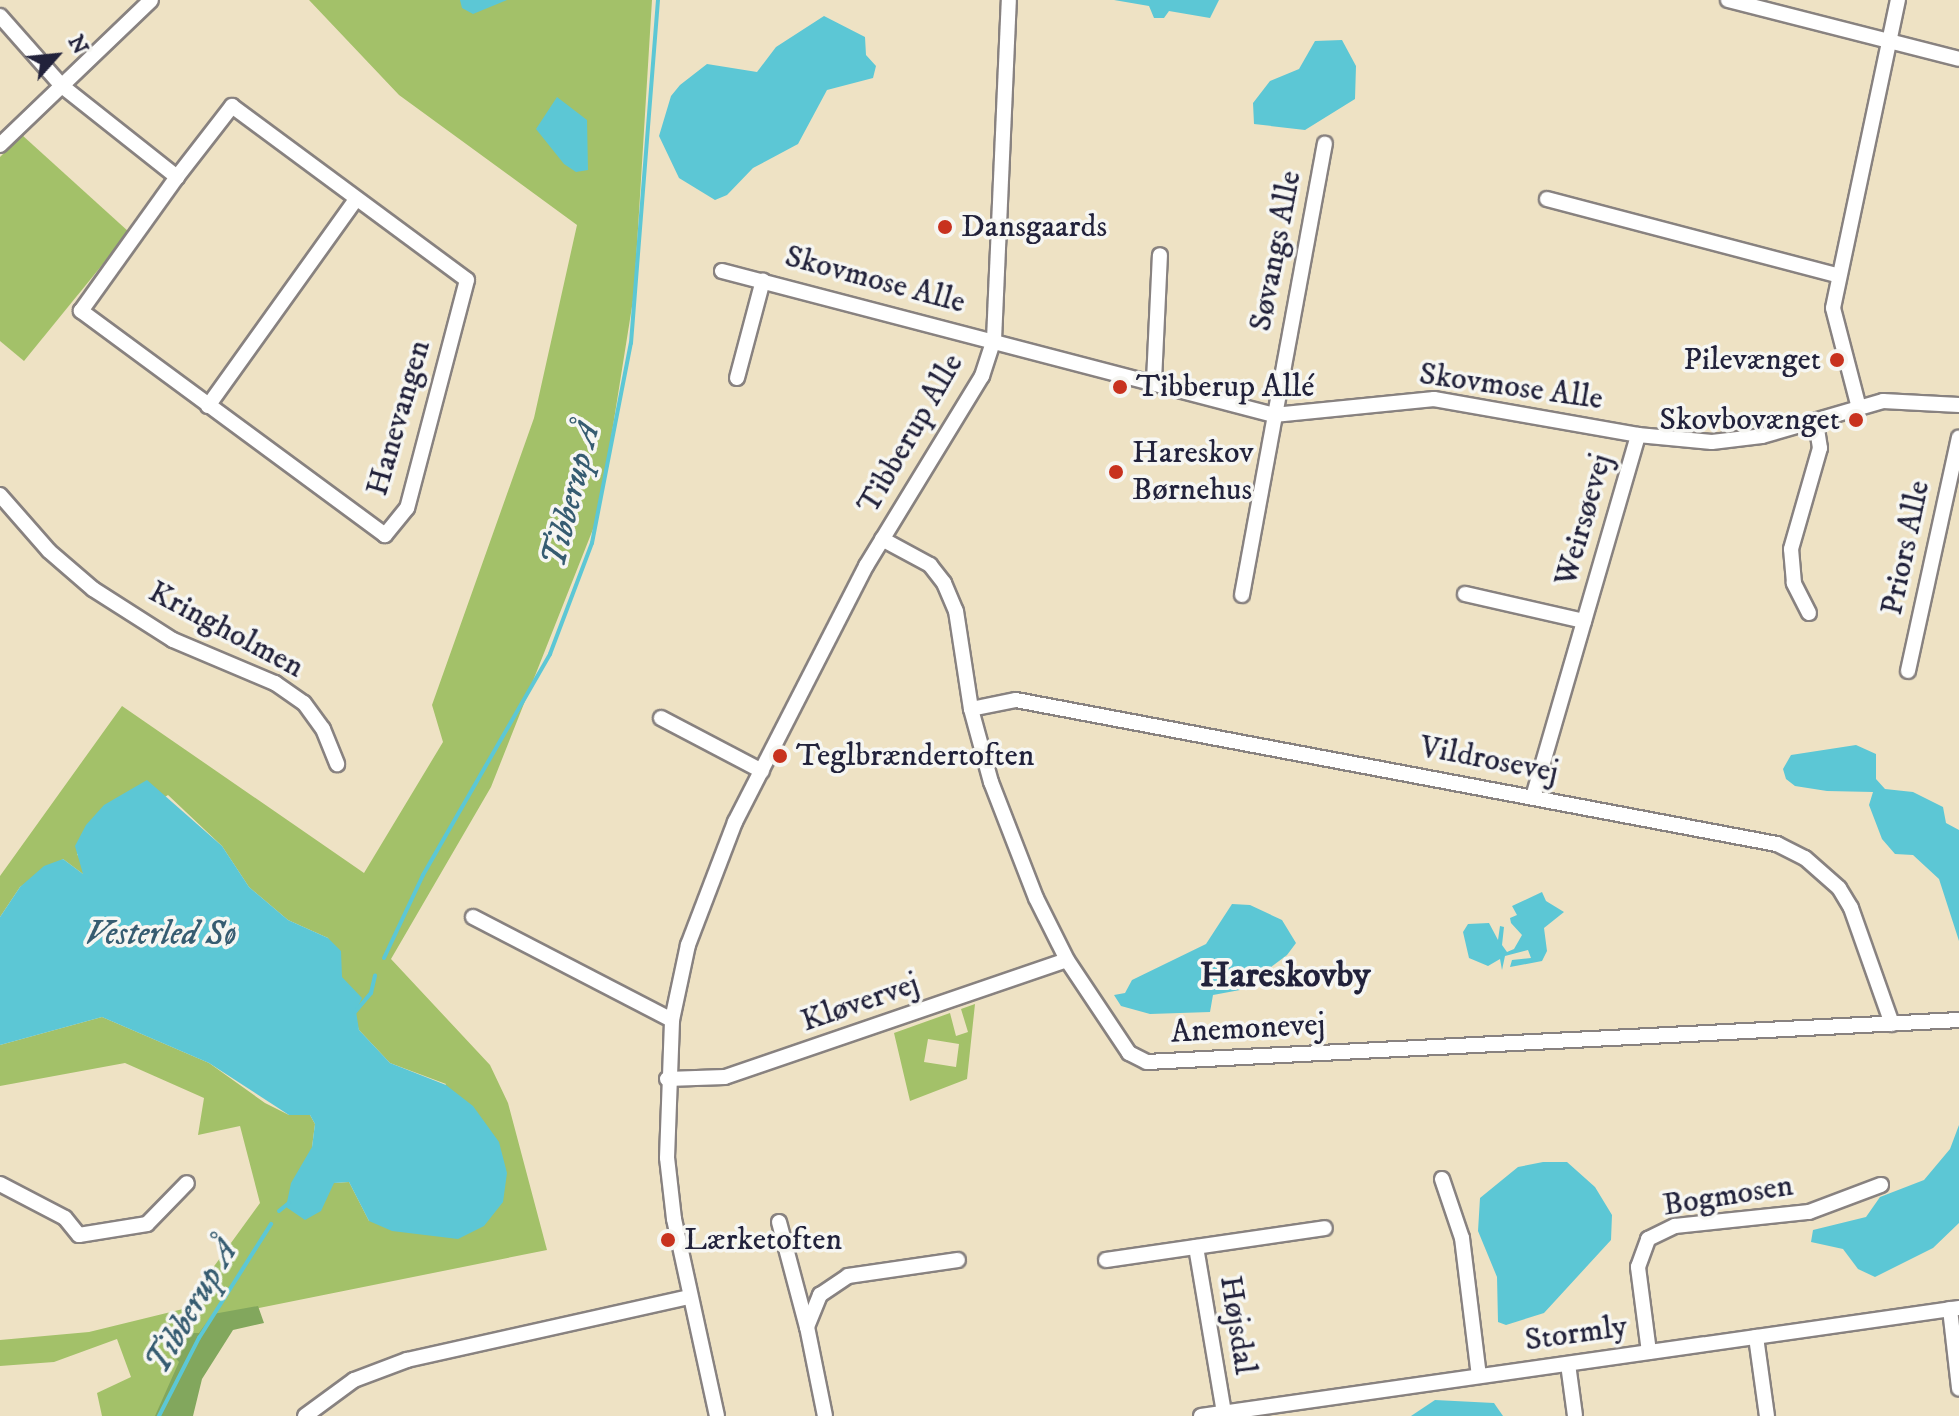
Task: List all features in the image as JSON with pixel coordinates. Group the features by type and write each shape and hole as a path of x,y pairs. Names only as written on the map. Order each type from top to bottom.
{"street":[{"path":"0,145 151,0"},
{"name":"Tibberup Alle","path":"717,1416 690,1297 669,1171 667,1079 672,1020 708,884 762,771 882,539 982,376 994,340 1009,0"},
{"path":"1728,0 1959,59"},
{"path":"1859,408 1833,308 1836,275 1898,0"},
{"path":"0,16 62,86 177,177"},
{"name":"Hanevangen","path":"232,106 467,280 407,508 385,535 81,311 177,177 232,106"},
{"name":"Søvangs Alle","path":"1242,595 1325,144"},
{"path":"208,406 356,199"},
{"path":"1547,199 1836,275"},
{"path":"1154,381 1160,255"},
{"name":"Skovmose Alle","path":"722,271 1154,381 1274,415 1434,399 1638,435 1712,442 1816,422 1859,408 1918,400 1959,405"},
{"path":"737,378 763,280"},
{"path":"1809,613 1794,583 1791,549 1820,448 1816,422"},
{"name":"Weirsøevej","path":"1533,797 1638,435"},
{"name":"Priors Alle","path":"1908,671 1959,437"},
{"name":"Kringholmen","path":"0,495 49,551 93,589 173,640 275,683 304,703 323,729 337,764"},
{"name":"Anemonevej","path":"882,539 930,565 944,583 956,611 971,709 1010,835 1067,960 1129,1053 1147,1062 1959,1020"},
{"name":"Weirsøevej","path":"1465,594 1584,621"},
{"name":"Vildrosevej","path":"971,709 1016,700 1777,844 1805,858 1839,888 1851,908 1892,1024"},
{"path":"661,718 762,771"},
{"path":"473,917 672,1020"},
{"name":"Kløvervej","path":"667,1079 725,1077 1067,960"},
{"path":"1442,1179 1462,1238 1479,1376"},
{"path":"0,1184 65,1218 79,1235 147,1224 187,1183"},
{"name":"Bogmosen","path":"1649,1352 1638,1267 1648,1239 1675,1226 1809,1212 1881,1185"},
{"path":"779,1222 807,1327 825,1416"},
{"name":"Højsdal","path":"1106,1260 1325,1228"},
{"name":"Højsdal","path":"1196,1247 1224,1413"},
{"path":"807,1327 820,1295 848,1276 958,1260"},
{"path":"305,1416 354,1380 407,1360 690,1297"},
{"path":"1954,1308 1959,1388"},
{"name":"Stormly","path":"1201,1416 1954,1308"},
{"path":"1756,1337 1767,1416"},
{"path":"1568,1364 1575,1416"}],"green space":[{"path":"309,0 652,0 634,294 599,514 491,787 391,959 490,1065 508,1103 547,1250 210,1318 168,1416 102,1416 97,1393 131,1377 117,1339 54,1362 0,1366 0,1340 89,1332 183,1309 260,1203 240,1126 198,1135 204,1098 125,1063 0,1086 0,1045 102,1017 209,1063 265,1103 289,1115 310,1115 315,1124 312,1147 334,1183 349,1182 369,1221 446,1084 390,1063 359,1030 328,938 288,920 249,887 222,846 168,795 77,854 86,870 83,874 63,859 20,887 0,917 0,876 122,706 364,873 443,742 432,705 534,418 577,225 399,95"},
{"path":"22,135 129,232 24,361 0,341 0,157"},
{"path":"975,1004 967,1079 910,1101 894,1033 950,1013 956,1036 968,1032 961,1009","holes":["928,1039 959,1044 956,1067 924,1062"]},
{"path":"258,1306 264,1323 233,1330 202,1379 193,1416 155,1416 179,1362 171,1353 180,1333 199,1333 213,1314"}],"water":[{"path":"460,0 507,0 473,14 462,8"},
{"path":"1114,0 1219,0 1210,18 1169,11 1164,18 1154,18 1149,6"},
{"path":"824,16 865,37 866,55 876,66 873,78 827,90 798,144 753,168 727,195 715,200 679,178 659,136 671,96 680,85 707,64 757,72 776,47"},
{"path":"1342,40 1356,66 1355,99 1305,130 1254,124 1253,103 1270,81 1299,69 1315,41"},
{"path":"557,97 587,120 588,170 576,172 564,164 536,129"},
{"path":"1856,745 1876,754 1876,779 1885,789 1913,792 1943,807 1946,823 1959,830 1959,941 1939,879 1913,855 1895,854 1882,839 1869,805 1873,792 1827,791 1795,786 1786,779 1783,769 1791,755"},
{"name":"Vesterled Sø","path":"147,780 222,846 249,887 288,920 328,938 341,951 342,977 362,998 356,1011 359,1030 390,1063 446,1085 473,1106 499,1142 507,1173 503,1202 484,1226 458,1239 392,1231 369,1221 349,1182 334,1183 321,1211 305,1220 286,1207 291,1183 312,1147 315,1124 310,1115 289,1115 209,1063 102,1017 0,1045 0,917 20,887 44,866 63,859 83,874 75,846 86,825 104,805"},
{"path":"1542,892 1546,901 1564,912 1544,928 1547,951 1542,961 1510,967 1512,960 1531,958 1528,950 1505,956 1502,970 1500,959 1488,966 1469,958 1463,932 1468,924 1489,923 1498,940 1500,926 1504,927 1502,945 1507,952 1514,949 1522,935 1511,923 1510,918 1517,915 1512,906"},
{"path":"1232,904 1250,905 1282,920 1296,943 1287,955 1240,990 1213,995 1210,1012 1150,1014 1121,1006 1114,995 1125,993 1132,980 1206,944"},
{"path":"1959,1125 1959,1223 1933,1248 1875,1277 1858,1269 1843,1249 1811,1242 1813,1230 1866,1217 1880,1197 1924,1180 1950,1149"},
{"path":"1543,1162 1567,1162 1595,1187 1612,1215 1611,1240 1544,1313 1506,1325 1498,1322 1497,1277 1478,1231 1480,1198 1518,1167"},
{"path":"1435,1400 1494,1403 1503,1416 1411,1416"}],"waterway":[{"name":"Tibberup Å","path":"384,958 423,875 550,654 592,543 631,343 658,0"},
{"name":"Tibberup Å","path":"355,1012 371,993 375,975"},
{"name":"Tibberup Å","path":"279,1211 289,1203"},
{"name":"Tibberup Å","path":"159,1416 199,1338 271,1224"}],"place":[{"name":"Dansgaards","path":"945,227"},
{"name":"Pilevænget","path":"1837,360"},
{"name":"Tibberup Allé","path":"1120,387"},
{"name":"Skovbovænget","path":"1856,420"},
{"name":"Hareskov Børnehus","path":"1116,472"},
{"name":"Teglbrændertoften","path":"780,756"},
{"name":"Lærketoften","path":"668,1240"}],"district":[{"name":"Hareskovby","path":"1285,976"}]}
